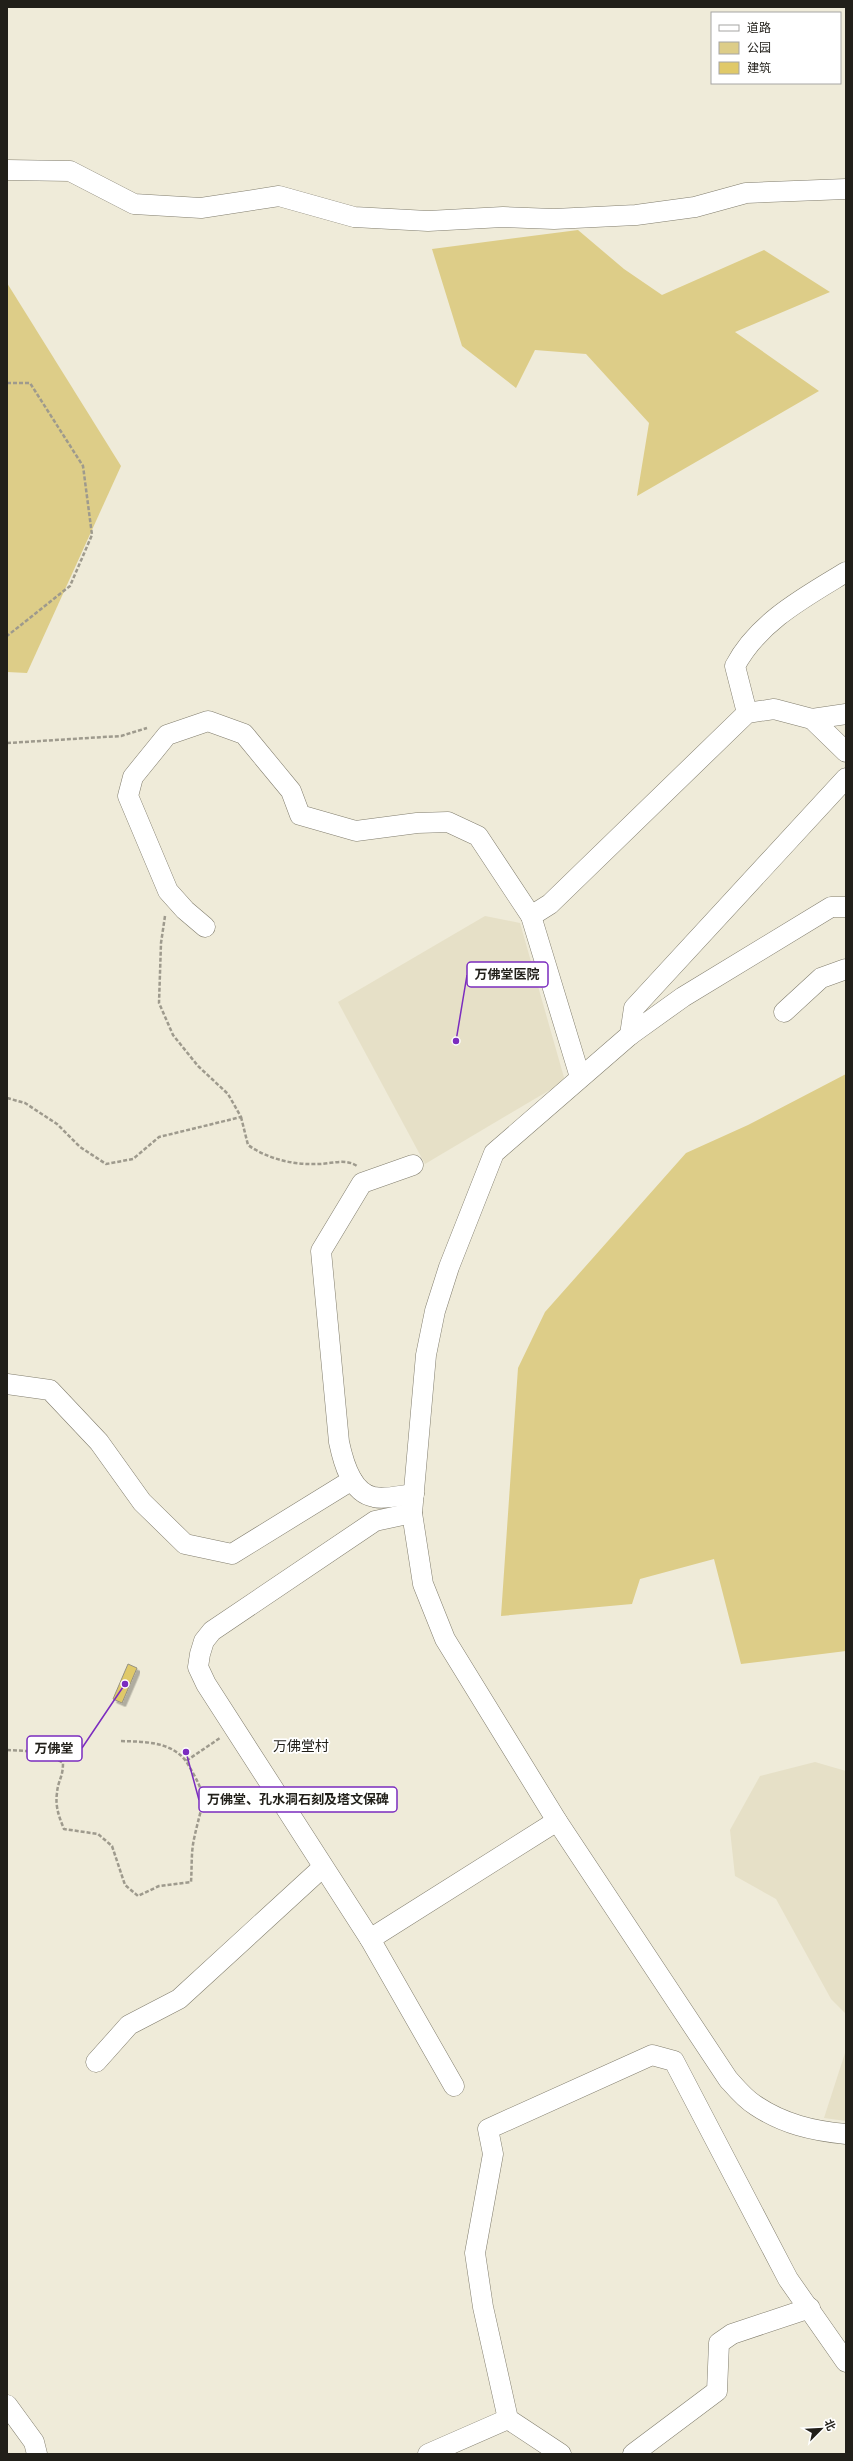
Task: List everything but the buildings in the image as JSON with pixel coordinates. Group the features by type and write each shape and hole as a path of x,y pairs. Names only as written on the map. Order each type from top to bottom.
{"street":[{"path":"7,170 70,171 134,204 201,208 279,196 354,217 428,221 503,217 554,219 636,216 695,207 746,194 846,189"},
{"path":"747,713 735,666 744,647 770,622 846,572"},
{"path":"531,916 550,904 747,713 774,709 812,719 846,714"},
{"path":"812,719 846,752"},
{"path":"205,927 185,910 168,891 128,796 133,777 167,735 208,721 244,734 291,791 300,815 356,831 417,823 448,822 478,836 531,916 580,1077"},
{"path":"630,1035 634,1008 846,778"},
{"path":"846,907 831,907 683,997 630,1035 494,1153 474,1201 435,1311 426,1355 413,1503 423,1584 445,1639 557,1821 728,2079 754,2105 782,2120 812,2130 846,2134"},
{"path":"784,1012 820,978 846,969"},
{"path":"413,1165 362,1183 321,1251 339,1442 343,1461 352,1480 361,1490 374,1497 413,1503"},
{"path":"7,1384 50,1390 99,1442 142,1502 185,1544 232,1554 352,1480"},
{"path":"413,1503 375,1521 212,1630 204,1641 198,1667 206,1684 234,1729 370,1939 454,2086"},
{"path":"370,1939 557,1821"},
{"path":"96,2062 129,2025 179,1999 322,1867"},
{"path":"561,2454 508,2419 483,2307 475,2253 493,2154 488,2129 652,2055 674,2061 788,2279 810,2308 846,2362"},
{"path":"633,2454 717,2391 719,2343 732,2334 810,2308"},
{"path":"7,2405 34,2442 37,2454"},
{"path":"428,2454 508,2419"}],"path":[{"path":"7,383 30,383 83,466 92,535 70,586 7,636"},
{"path":"7,743 121,736 153,726 167,735"},
{"path":"168,891 161,943 159,1003 173,1035 198,1066 228,1094 241,1116 248,1145 260,1153 291,1162 317,1164 350,1161 359,1167 362,1183"},
{"path":"7,1098 25,1103 50,1120 80,1147 106,1164 133,1159 159,1137 241,1116"},
{"path":"186,1761 234,1729"},
{"path":"7,1750 46,1752 63,1763 63,1776 57,1792 57,1804 64,1829 98,1834 112,1846 125,1885 138,1896 159,1886 191,1882 194,1839 204,1802 201,1787 186,1761 178,1751 169,1746 121,1740"}],"shaded area":[{"path":"485,916 520,923 565,1081 425,1164 338,1002"},
{"path":"815,1762 846,1771 846,2014 831,1999 776,1899 735,1876 730,1830 760,1776"},
{"path":"846,2050 846,2121 824,2118"}],"green space":[{"path":"578,230 624,269 662,295 764,250 830,292 735,332 819,391 637,496 649,423 586,354 535,350 516,388 462,346 432,249"},
{"path":"7,283 121,466 27,673 7,672"},
{"path":"846,1074 846,1651 741,1664 714,1559 640,1579 632,1604 501,1616 518,1368 545,1312 686,1153 748,1125"}],"place":[{"name":"万佛堂医院","path":"456,1041"},
{"name":"万佛堂","path":"125,1684"},
{"name":"万佛堂、孔水洞石刻及塔文保碑","path":"186,1752"}],"district":[{"name":"万佛堂村","path":"301,1746"}]}
